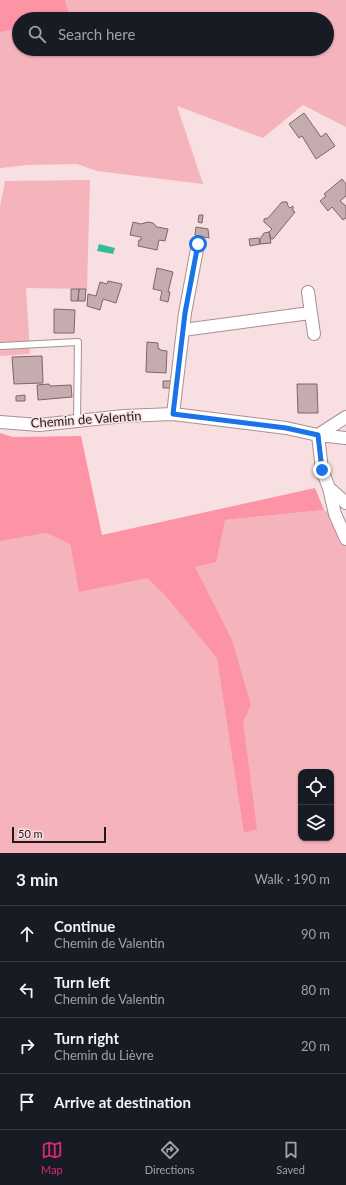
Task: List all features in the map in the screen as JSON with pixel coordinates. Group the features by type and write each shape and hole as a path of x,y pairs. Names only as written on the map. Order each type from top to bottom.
{"street":[{"path":"173,414 183,330 198,244"},
{"path":"308,292 314,334"},
{"path":"183,330 310,313"},
{"name":"Chemin de Valentin","path":"0,422 39,425 124,416 173,414 286,428 318,435 346,438"},
{"path":"346,417 318,435 322,470 335,514 346,539"},
{"path":"328,488 346,503"}],"lane":[{"path":"1,346 78,342 78,421"}],"shaded area":[{"path":"0,0 346,0 346,127 303,105 263,138 177,106 203,184 97,171 77,164 28,165 0,168"},
{"path":"0,0 65,0 68,12 12,12 12,29 0,32"},
{"path":"90,180 87,289 26,288 30,354 0,356 0,207 5,181"},
{"path":"99,244 115,248 113,254 97,251"},
{"path":"0,433 13,437 81,436 102,535 315,488 324,510 225,520 216,562 195,567 232,640 251,705 243,722 257,829 244,833 217,658 165,595 147,578 79,592 70,544 46,533 0,541"},
{"path":"324,510 346,522 346,853 0,853 0,540 46,533 70,544 79,591 225,520"}],"building":[{"path":"304,113 321,137 326,133 335,146 316,159 302,136 299,138 289,124"},
{"path":"342,179 346,184 346,196 340,201 346,206 346,218 343,220 332,207 328,211 320,201 326,196 324,194"},
{"path":"282,202 287,202 290,208 293,206 293,211 295,212 273,239 271,239 269,232 272,229 264,222 264,219 268,218"},
{"path":"199,215 203,215 202,223 198,222"},
{"path":"133,222 141,224 148,222 153,223 157,227 168,229 165,241 159,240 157,250 138,246 141,237 130,235"},
{"path":"196,227 208,229 209,238 195,235"},
{"path":"269,232 271,243 260,244 260,239 264,233"},
{"path":"259,238 260,244 250,246 249,239"},
{"path":"157,268 173,272 168,292 170,292 168,302 160,300 162,291 153,289"},
{"path":"108,281 122,284 116,303 103,299 100,310 87,306 88,294 96,296 100,282 107,284"},
{"path":"71,289 79,289 78,301 71,301"},
{"path":"79,289 86,289 85,301 78,301"},
{"path":"54,309 75,310 74,333 54,333"},
{"path":"147,342 158,343 158,348 160,350 167,351 166,373 146,372"},
{"path":"42,356 43,383 14,384 12,357"},
{"path":"163,381 174,381 173,388 163,388"},
{"path":"49,384 50,386 71,385 72,397 38,400 37,385"},
{"path":"297,384 317,384 318,413 298,413"},
{"path":"25,395 25,401 16,401 16,396"}],"route":[{"path":"198,244 185,313 173,414 286,428 318,435 322,470"}]}
